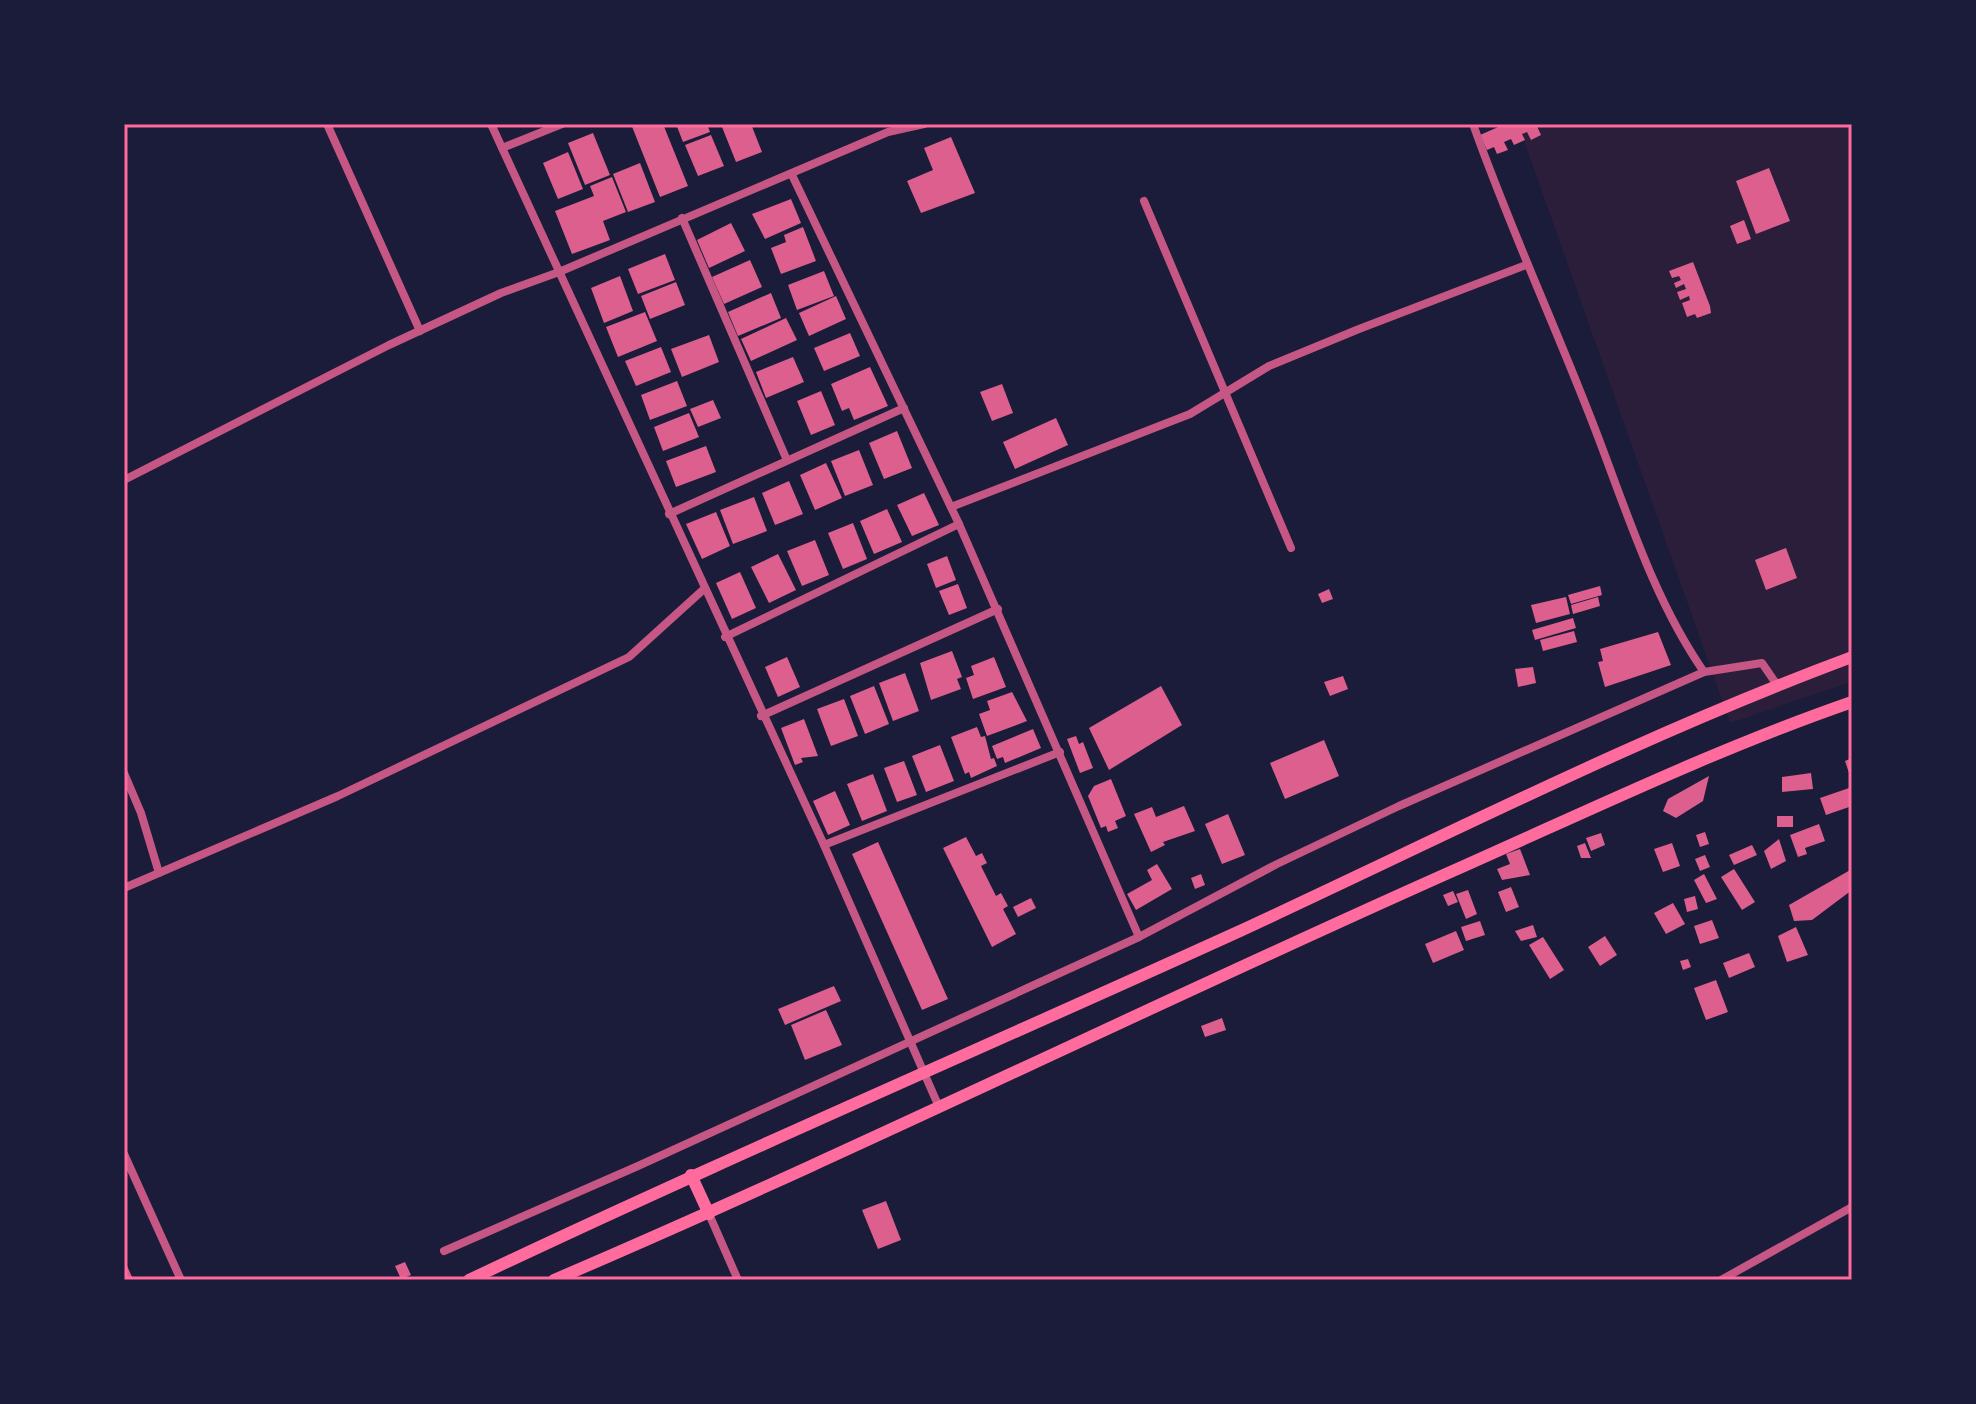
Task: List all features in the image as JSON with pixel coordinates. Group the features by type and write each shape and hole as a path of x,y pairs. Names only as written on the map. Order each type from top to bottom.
{"main road":[{"path":"469,1280 691,1175 1777,685 1852,657"},
{"path":"554,1280 709,1214 1299,939 1676,771 1852,702"},
{"path":"691,1175 709,1214"}],"street":[{"path":"328,124 420,331"},
{"path":"491,124 761,716 824,845 939,1107"},
{"path":"502,148 562,124"},
{"path":"124,480 501,293 559,272 888,132 924,124"},
{"path":"1473,124 1526,265 1643,553 1685,645 1704,672"},
{"path":"792,175 998,609 1139,937"},
{"path":"1144,201 1223,394 1291,548"},
{"path":"682,218 786,458"},
{"path":"951,507 1190,414 1269,366 1526,265"},
{"path":"669,514 786,458 904,408"},
{"path":"725,637 959,524"},
{"path":"124,888 338,796 629,657 704,589"},
{"path":"761,716 998,609"},
{"path":"444,1251 638,1166 1139,937 1331,838 1704,672 1762,663 1777,685"},
{"path":"824,845 1060,752"},
{"path":"124,773 141,813 159,873"},
{"path":"124,1154 181,1280"},
{"path":"1721,1280 1852,1207"},
{"path":"709,1214 738,1280"}],"shaded area":[{"path":"1518,124 1852,124 1852,682 1730,723"}],"building":[{"path":"631,124 663,124 688,186 660,197"},
{"path":"676,124 707,124 710,132 683,142"},
{"path":"751,124 762,152 736,162 722,127"},
{"path":"1505,124 1536,124 1541,135 1531,140 1527,132 1522,134 1525,140 1514,145 1511,139 1504,142 1508,150 1497,154 1494,147 1487,150 1480,135"},
{"path":"593,133 610,175 585,185 568,143"},
{"path":"711,135 724,166 698,176 685,145"},
{"path":"951,137 975,193 921,213 907,181 933,170 924,148"},
{"path":"568,152 583,189 558,199 543,163"},
{"path":"640,163 655,202 628,212 613,174"},
{"path":"1769,168 1790,221 1756,234 1736,181"},
{"path":"612,177 626,212 603,221 610,240 572,254 555,211 594,196 590,186"},
{"path":"791,199 801,223 765,239 752,214"},
{"path":"1744,220 1751,239 1737,244 1730,226"},
{"path":"731,223 745,251 709,268 697,240"},
{"path":"803,227 816,261 781,274 771,248 786,242 784,235"},
{"path":"665,254 675,280 638,294 628,269"},
{"path":"750,260 762,287 724,304 712,277"},
{"path":"1693,262 1711,313 1697,318 1695,314 1687,317 1682,303 1690,300 1689,296 1680,300 1677,292 1686,289 1684,284 1676,288 1674,283 1681,280 1679,276 1672,278 1669,271"},
{"path":"824,271 834,296 797,310 788,285"},
{"path":"620,276 633,311 604,323 591,288"},
{"path":"676,282 685,305 650,319 641,296"},
{"path":"771,293 781,318 738,336 728,312"},
{"path":"836,296 846,319 809,336 799,313"},
{"path":"645,312 657,341 618,357 606,327"},
{"path":"786,318 797,340 751,361 741,339"},
{"path":"850,333 860,356 824,371 814,348"},
{"path":"709,335 719,362 682,377 671,349"},
{"path":"661,347 671,372 636,386 625,361"},
{"path":"793,357 804,382 766,398 756,372"},
{"path":"870,367 888,406 854,420 849,408 842,411 831,384"},
{"path":"677,381 687,406 650,420 641,395"},
{"path":"1002,384 1013,413 992,421 980,392"},
{"path":"821,391 835,425 811,435 797,401"},
{"path":"713,400 721,418 698,427 690,409"},
{"path":"689,413 699,437 663,451 654,427"},
{"path":"1056,418 1068,445 1015,469 1003,442"},
{"path":"897,431 912,468 884,479 869,443"},
{"path":"706,446 716,472 676,487 666,461"},
{"path":"859,450 873,485 845,496 831,461"},
{"path":"826,463 842,498 815,510 800,475"},
{"path":"789,481 803,514 775,525 762,493"},
{"path":"924,493 939,525 912,536 897,505"},
{"path":"754,497 767,531 733,544 720,510"},
{"path":"887,509 902,542 874,554 860,521"},
{"path":"716,512 730,546 702,559 686,524"},
{"path":"853,523 867,559 843,569 828,533"},
{"path":"815,540 829,575 802,586 787,551"},
{"path":"1786,548 1797,578 1766,590 1755,560"},
{"path":"778,554 796,590 769,603 751,567"},
{"path":"947,556 956,580 936,588 927,564"},
{"path":"740,572 756,608 732,619 716,583"},
{"path":"958,584 967,608 949,615 939,591"},
{"path":"1600,586 1602,595 1571,604 1568,595"},
{"path":"1329,589 1333,599 1322,603 1318,594"},
{"path":"1566,597 1570,614 1536,623 1531,605"},
{"path":"1598,597 1600,606 1573,614 1571,605"},
{"path":"1573,618 1576,628 1535,640 1532,630"},
{"path":"1574,631 1577,642 1543,651 1540,640"},
{"path":"1658,632 1671,665 1605,687 1598,662 1603,661 1600,649"},
{"path":"952,651 962,677 957,679 961,689 931,700 920,663"},
{"path":"787,657 800,687 778,697 765,667"},
{"path":"994,657 1006,687 973,699 966,678 974,675 971,666"},
{"path":"1533,667 1536,683 1518,687 1515,669"},
{"path":"905,673 919,711 893,721 879,683"},
{"path":"1343,676 1348,689 1330,696 1324,682"},
{"path":"874,686 889,724 865,734 850,696"},
{"path":"1161,686 1182,725 1109,770 1089,728"},
{"path":"1012,692 1027,721 987,736 979,714 990,710 987,701"},
{"path":"844,699 858,736 831,746 817,709"},
{"path":"804,719 818,756 801,758 803,762 795,765 781,728"},
{"path":"977,727 981,737 985,736 991,759 994,758 997,766 971,778 969,772 965,774 951,737"},
{"path":"1033,729 1041,748 1005,763 1003,757 997,759 992,746"},
{"path":"1076,736 1079,744 1083,742 1093,768 1080,773 1067,739"},
{"path":"1324,740 1339,776 1285,799 1270,763"},
{"path":"940,745 954,781 926,792 912,756"},
{"path":"1852,758 1852,779 1851,779 1845,761"},
{"path":"904,761 917,795 897,802 884,768"},
{"path":"1811,773 1813,789 1782,792 1782,777"},
{"path":"873,774 887,811 862,821 847,784"},
{"path":"1709,776 1703,801 1676,818 1663,811 1668,799"},
{"path":"1111,779 1126,816 1115,821 1118,828 1108,832 1106,826 1101,828 1088,796 1094,786"},
{"path":"1852,787 1852,806 1826,815 1820,798"},
{"path":"835,791 850,825 828,835 813,801"},
{"path":"1184,806 1195,831 1163,842 1165,845 1151,852 1134,814 1152,807 1156,817"},
{"path":"1228,814 1245,855 1222,864 1205,824"},
{"path":"1777,816 1793,816 1793,827 1777,827"},
{"path":"1819,824 1825,841 1805,848 1807,854 1798,857 1790,835"},
{"path":"1705,832 1709,844 1700,847 1696,835"},
{"path":"1601,833 1605,845 1591,851 1586,838"},
{"path":"966,837 976,856 982,853 987,863 981,866 996,896 1001,893 1008,906 1003,909 1016,934 992,947 943,848"},
{"path":"1779,839 1786,861 1771,869 1764,851"},
{"path":"878,842 948,999 922,1010 852,854"},
{"path":"1585,843 1591,858 1581,858 1577,846"},
{"path":"1672,843 1680,866 1663,872 1654,849"},
{"path":"1752,845 1757,855 1734,865 1729,855"},
{"path":"1520,849 1530,875 1502,880 1497,869 1510,864 1506,854"},
{"path":"1705,855 1710,867 1700,871 1695,859"},
{"path":"1157,864 1172,889 1136,910 1127,894 1152,880 1147,870"},
{"path":"1734,869 1755,902 1742,910 1721,877"},
{"path":"1852,869 1852,890 1812,920 1794,921 1789,905"},
{"path":"1201,874 1205,885 1195,889 1191,878"},
{"path":"1704,874 1717,899 1706,903 1694,880"},
{"path":"1511,887 1519,907 1506,912 1498,892"},
{"path":"1468,890 1477,914 1466,919 1456,894"},
{"path":"1453,891 1458,902 1448,906 1443,895"},
{"path":"1695,896 1698,909 1687,912 1684,899"},
{"path":"1031,898 1036,908 1018,917 1013,907"},
{"path":"1673,903 1685,924 1666,934 1654,913"},
{"path":"1712,920 1719,938 1700,944 1694,926"},
{"path":"1480,921 1485,935 1466,941 1461,927"},
{"path":"1533,925 1537,937 1521,941 1515,931"},
{"path":"1796,927 1808,955 1787,962 1778,936"},
{"path":"1456,931 1464,950 1433,963 1425,944"},
{"path":"1605,936 1617,955 1600,966 1588,947"},
{"path":"1543,937 1564,970 1550,979 1529,945"},
{"path":"1749,953 1755,967 1729,978 1723,963"},
{"path":"1688,959 1691,967 1683,970 1680,961"},
{"path":"1716,980 1728,1012 1706,1020 1694,988"},
{"path":"834,986 841,1001 785,1025 778,1009"},
{"path":"826,1010 842,1045 805,1060 791,1025"},
{"path":"1222,1018 1226,1030 1205,1037 1201,1026"},
{"path":"886,1201 901,1240 878,1249 862,1210"},
{"path":"124,1259 132,1277 125,1280 124,1280"},
{"path":"405,1262 411,1275 401,1279 395,1266"}]}
